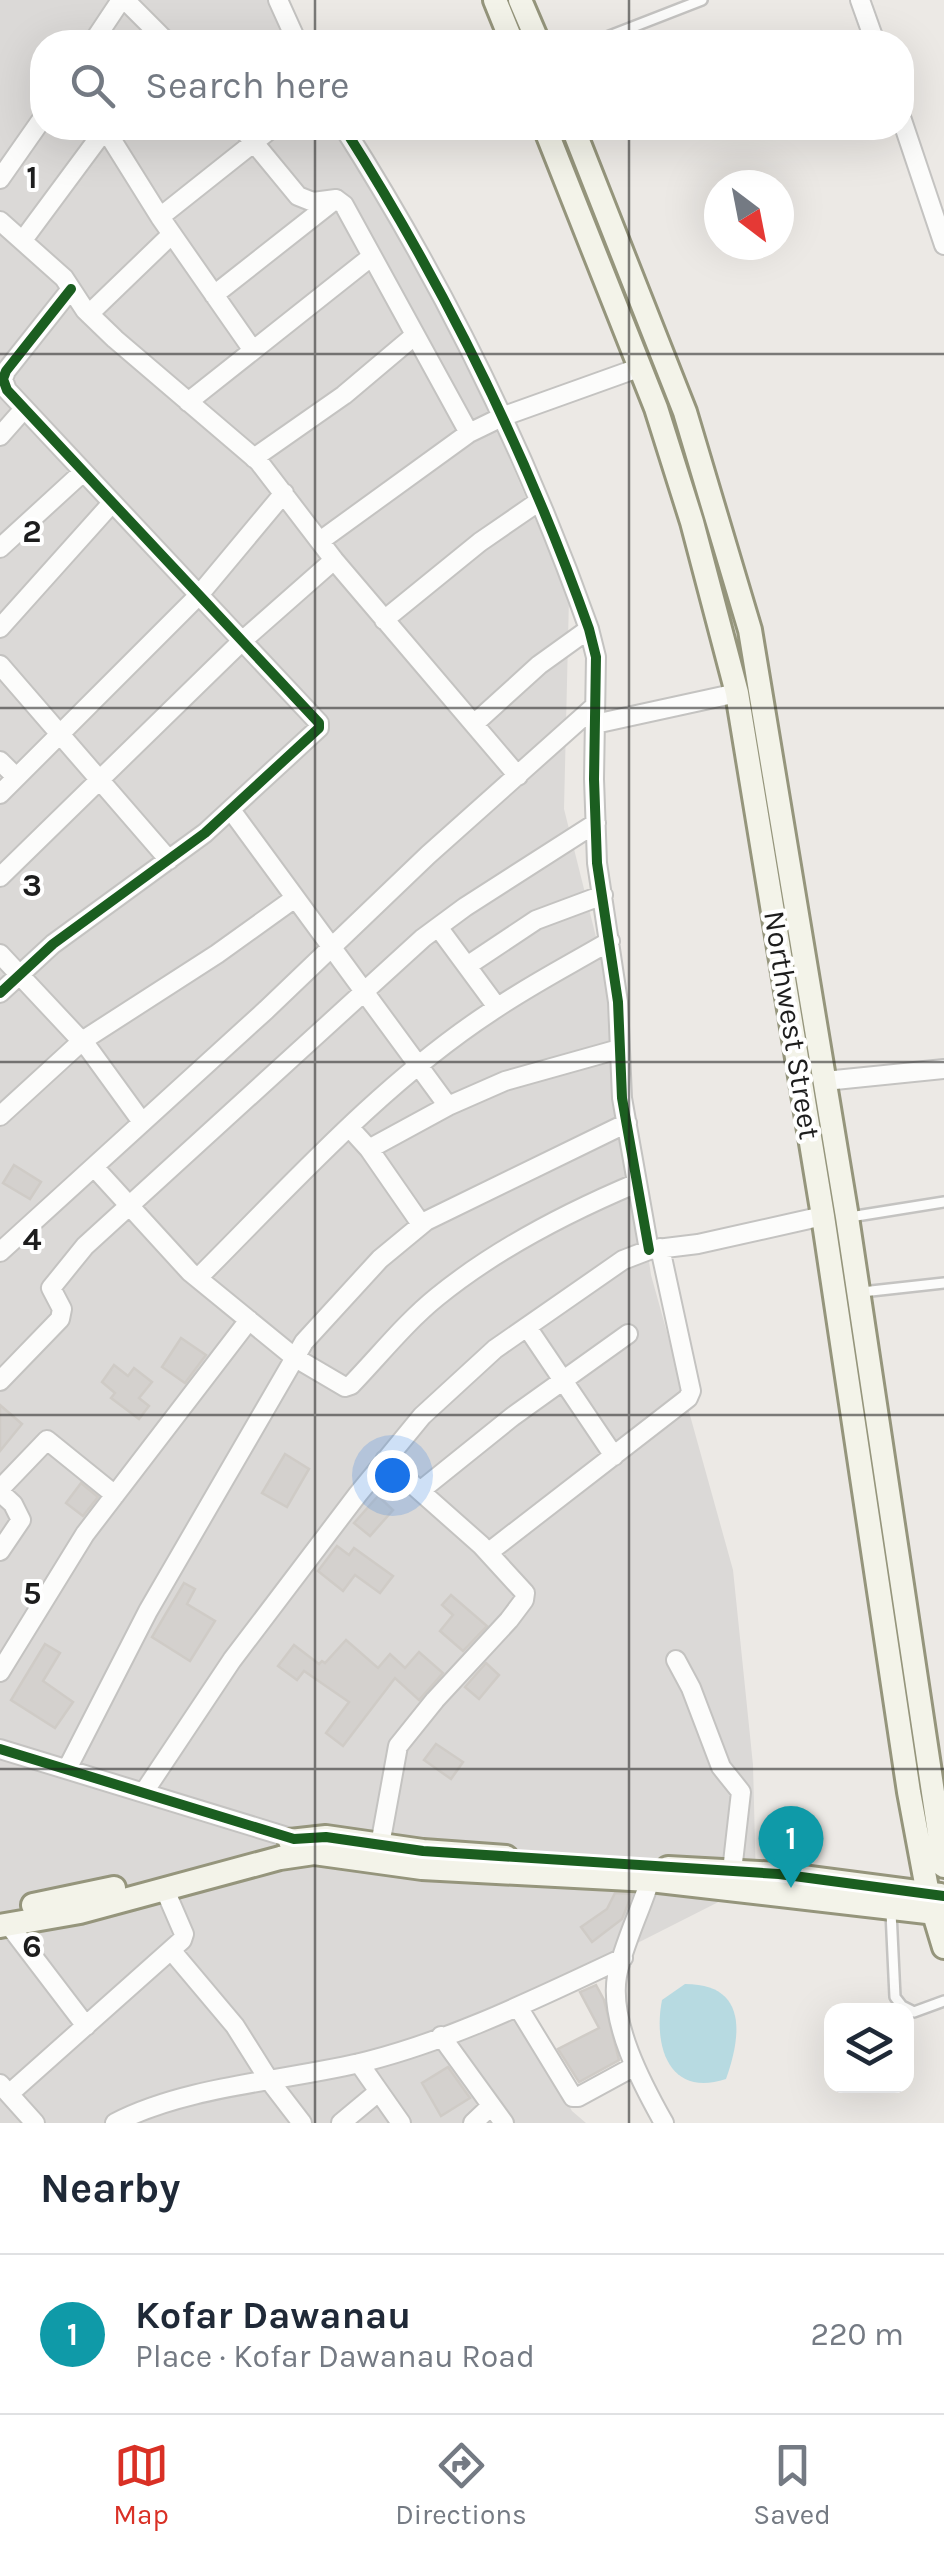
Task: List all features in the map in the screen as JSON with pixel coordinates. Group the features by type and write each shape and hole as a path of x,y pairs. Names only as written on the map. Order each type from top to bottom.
{"main road":[{"path":"496,0 507,30"},
{"path":"520,0 533,30"},
{"name":"Northwest Street","path":"550,140 641,368 692,522 737,693 823,1216 909,1792 944,1948"},
{"name":"Northwest Street","path":"578,140 685,412 750,630 859,1293 944,1866"},
{"path":"3,1921 294,1840 326,1838 380,1845 422,1860 891,1907 937,1904"},
{"path":"3,1921 80,1912 298,1854 732,1872 937,1904"}],"street":[{"path":"102,30 123,0 155,30"},
{"path":"278,0 292,30"},
{"path":"860,0 871,30"},
{"path":"1,176 30,136"},
{"path":"23,240 96,140"},
{"path":"112,140 160,217 252,349"},
{"path":"160,217 242,140"},
{"path":"253,140 298,196 313,202 336,198"},
{"path":"351,140 442,291 504,416 589,628 596,658 597,863 618,1002 627,1123 638,1182 691,1391 680,1406 489,1552"},
{"path":"909,140 944,244"},
{"path":"336,198 344,206 469,433"},
{"path":"214,295 336,198"},
{"path":"0,221 71,288 89,314 254,458 334,560 518,776"},
{"path":"89,314 172,234"},
{"path":"188,402 372,257"},
{"path":"0,993 53,944 170,860 231,810 319,728 319,723 23,410 3,379 71,288"},
{"path":"254,458 344,395 414,336"},
{"path":"320,540 469,433 504,416 641,368"},
{"path":"0,436 23,410"},
{"path":"0,548 83,472"},
{"path":"0,794 199,595 284,493"},
{"path":"384,620 480,542 538,502"},
{"path":"0,628 112,504"},
{"path":"0,877 242,641 334,560"},
{"path":"474,724 589,628"},
{"path":"0,665 170,860"},
{"path":"0,1252 408,873 518,776 595,715 737,693"},
{"path":"0,762 15,776"},
{"path":"231,810 448,1106"},
{"path":"0,1381 63,1314 52,1288 55,1280 130,1206 438,927 596,824"},
{"path":"466,966 536,920 603,894"},
{"path":"0,1116 82,1041 217,954 295,898"},
{"path":"438,927 497,1008"},
{"path":"198,1278 349,1128 419,1067 497,1008 610,941"},
{"path":"0,954 82,1041 142,1122"},
{"path":"369,1149 448,1106 505,1081 619,1049"},
{"path":"825,1082 944,1069"},
{"path":"67,1769 157,1595 294,1356 380,1259 422,1224 627,1123"},
{"path":"349,1128 369,1149 422,1224"},
{"path":"94,1167 176,1260 294,1356 340,1386 352,1385 426,1307 464,1276 580,1207 638,1182"},
{"path":"144,1792 232,1660 385,1460 443,1395 494,1349 616,1264 655,1249 698,1244 823,1216"},
{"path":"0,1672 85,1534 250,1320"},
{"path":"527,1327 614,1456"},
{"path":"420,1491 562,1380 628,1334"},
{"path":"0,1551 22,1520 0,1490 47,1440 115,1495"},
{"path":"380,1845 398,1746 524,1600 525,1593 489,1552 385,1460"},
{"path":"676,1660 692,1688 721,1767 742,1792 732,1872"},
{"path":"0,1750 294,1840"},
{"path":"650,1880 617,1973 615,1993 635,2066 664,2123"},
{"path":"35,2123 4,2089 86,2026 172,1950 184,1934 165,1890"},
{"path":"3,1921 86,2026"},
{"path":"172,1950 236,2026 269,2080 302,2123"},
{"path":"115,2123 178,2101 359,2063 457,2034 623,1958"},
{"path":"518,2007 573,2097 635,2066"},
{"path":"441,2036 504,2123"},
{"path":"359,2063 400,2123"},
{"path":"341,2123 377,2093"},
{"path":"473,2123 491,2106"}],"lane":[{"path":"668,0 672,12"},
{"path":"625,30 702,0"},
{"path":"847,1217 944,1202"},
{"path":"859,1293 944,1283"},
{"path":"891,1907 895,1997 914,2012 944,2002"}],"shaded area":[{"path":"0,0 286,0 296,30 30,30 30,140 354,140 486,404 569,598 564,809 609,989 651,1275 733,1570 753,1765 756,1883 505,2010 536,2048 572,2111 586,2123 0,2123"}],"water":[{"path":"685,1984 705,1986 720,1993 735,2015 735,2045 726,2079 691,2081 669,2064 660,2034 662,2000"}],"building":[{"path":"14,1165 41,1182 30,1199 3,1183"},
{"path":"181,1338 206,1355 185,1383 162,1367"},
{"path":"114,1365 128,1376 134,1368 152,1382 139,1398 149,1406 139,1419 111,1398 115,1393 102,1382"},
{"path":"0,1405 22,1424 0,1451"},
{"path":"285,1454 309,1469 287,1507 262,1493"},
{"path":"81,1483 98,1497 83,1516 66,1503"},
{"path":"378,1496 393,1510 370,1536 354,1523"},
{"path":"337,1546 349,1555 354,1548 393,1576 380,1593 355,1575 343,1591 318,1571"},
{"path":"184,1583 195,1589 187,1604 215,1621 190,1661 152,1637"},
{"path":"451,1595 487,1626 463,1651 440,1631 453,1615 442,1605"},
{"path":"346,1640 378,1668 390,1654 405,1668 419,1652 443,1673 419,1700 395,1678 343,1746 326,1733 349,1702 304,1671 297,1680 278,1666 294,1645 319,1664 325,1663"},
{"path":"45,1644 60,1653 43,1681 73,1702 55,1728 11,1700"},
{"path":"486,1663 499,1675 479,1699 465,1687"},
{"path":"436,1744 463,1762 451,1779 424,1760"},
{"path":"615,1893 632,1894 622,1919 592,1942 581,1927 607,1909"},
{"path":"596,1985 604,2000 619,2060 579,2082 558,2049 599,2028 580,1992"},
{"path":"448,2067 470,2098 441,2116 422,2083"}],"cycle path":[{"path":"351,140 416,248 481,371 538,498 589,629 596,657 597,863 618,1002 622,1098 649,1250"},
{"path":"0,993 53,944 205,833 319,728 319,723 7,390 3,379 6,371 71,289"},
{"path":"0,1749 294,1839 326,1837 423,1851 779,1874 944,1896"}],"place":[{"name":"Kofar Dawanau","path":"791,1888"}]}
